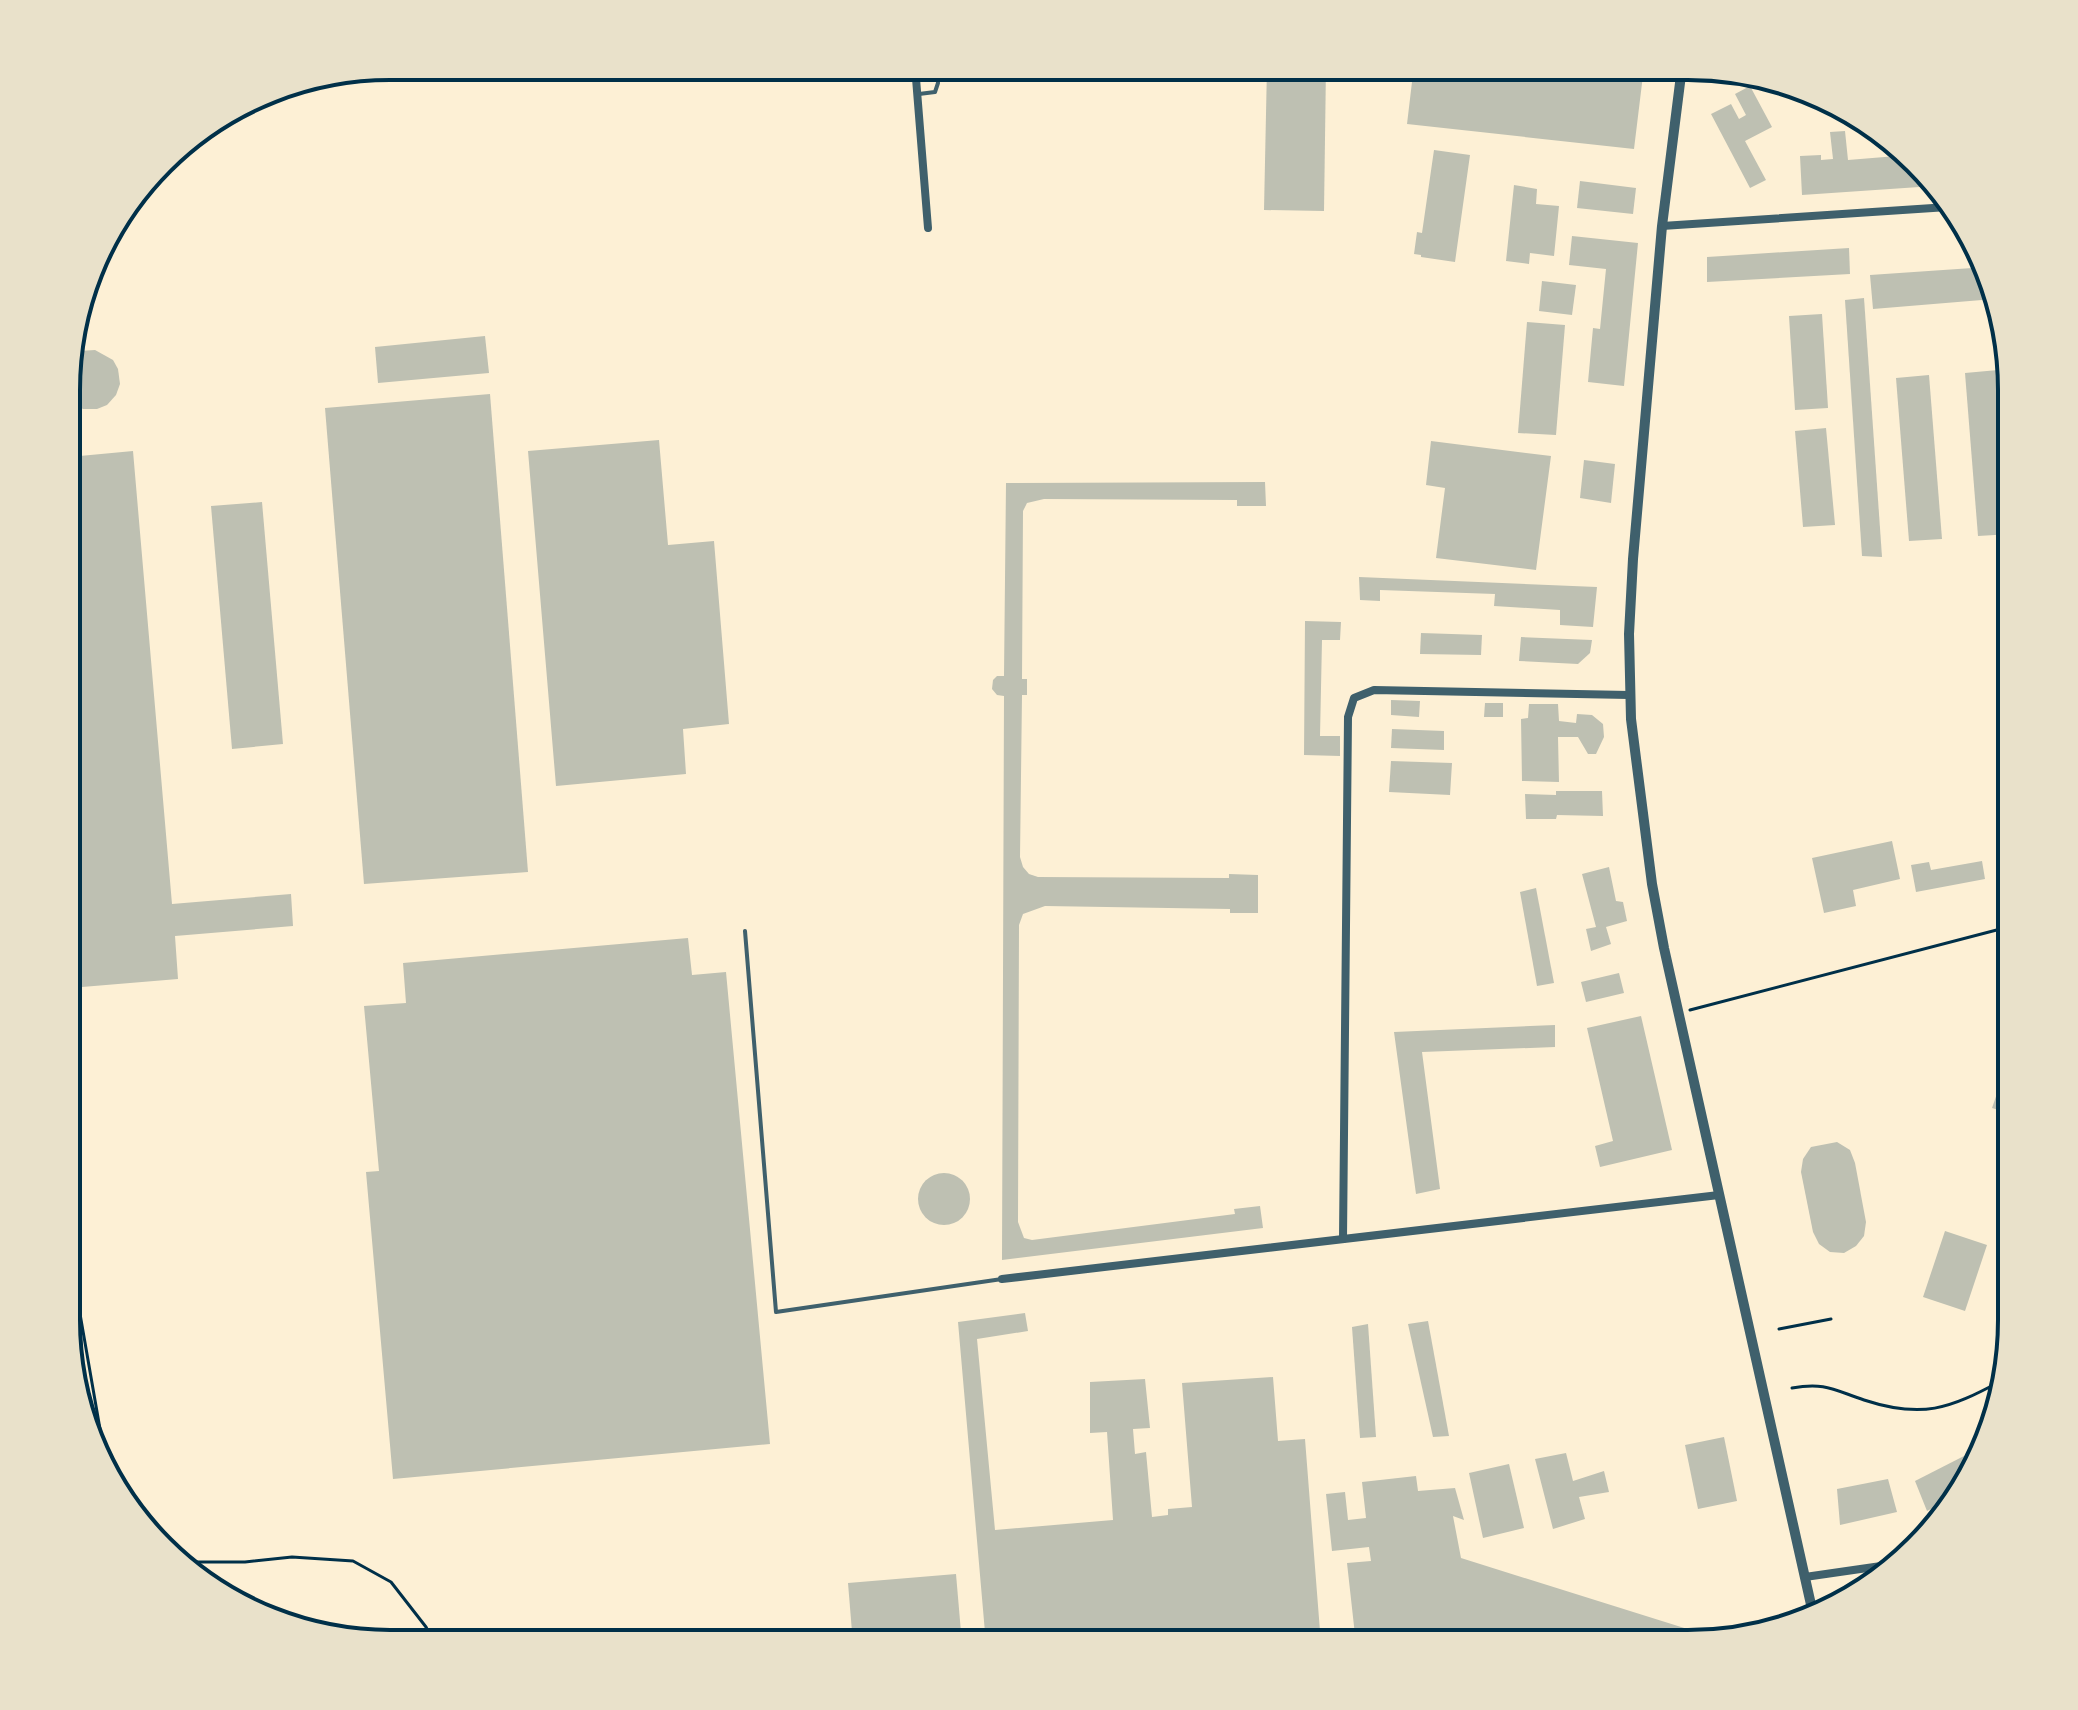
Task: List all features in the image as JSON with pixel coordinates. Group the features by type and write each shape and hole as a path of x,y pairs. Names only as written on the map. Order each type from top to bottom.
{"street":[{"path":"916,80 928,228"},
{"path":"1680,80 1662,226 1630,599 1629,695 1656,908 1811,1604"},
{"path":"1662,226 1939,208"},
{"path":"1343,1239 1348,717 1354,698 1374,690 1629,695"},
{"path":"1002,1279 1719,1195"},
{"path":"1805,1577 1876,1567"}],"lane":[{"path":"917,94 935,92 938,80"},
{"path":"745,931 776,1312 1002,1279"}],"path":[{"path":"1678,1013 1998,930"},
{"path":"80,1314 100,1430"},
{"path":"1779,1329 1831,1319"},
{"path":"1792,1388 1827,1385 1886,1406 1934,1410 1953,1405 1990,1386"},
{"path":"196,1562 245,1562 292,1557 353,1561 391,1582 428,1630"}],"building":[{"path":"1267,80 1326,80 1324,211 1264,210"},
{"path":"1395,80 1642,80 1634,149 1407,124 1412,82"},
{"path":"1750,87 1772,127 1745,141 1766,180 1750,188 1711,114 1731,104 1739,119 1746,115 1735,94"},
{"path":"1845,131 1848,160 1891,156 1922,187 1802,195 1800,156 1821,155 1821,160 1833,159 1830,132"},
{"path":"1434,150 1470,155 1455,262 1414,254 1417,232 1422,233"},
{"path":"1580,181 1636,188 1633,214 1577,208"},
{"path":"1514,185 1537,189 1536,204 1559,206 1554,256 1530,253 1529,264 1506,261"},
{"path":"1572,236 1638,243 1624,386 1588,382 1593,328 1600,329 1606,269 1569,265"},
{"path":"1849,248 1850,274 1707,282 1707,257"},
{"path":"1973,268 1984,300 1873,309 1870,275"},
{"path":"1542,281 1576,285 1572,315 1539,311"},
{"path":"1864,298 1882,557 1862,556 1845,300"},
{"path":"1822,314 1828,408 1795,410 1789,316"},
{"path":"1527,322 1565,325 1556,435 1518,433"},
{"path":"485,336 489,373 378,383 375,347"},
{"path":"95,350 113,360 118,369 120,384 116,395 107,405 97,409 80,407 83,351"},
{"path":"1997,370 1998,535 1978,536 1965,373"},
{"path":"1929,375 1942,539 1909,541 1896,378"},
{"path":"490,394 528,872 364,884 325,408"},
{"path":"1826,428 1835,525 1803,527 1795,431"},
{"path":"659,440 668,545 714,541 729,724 683,729 686,774 556,786 528,451"},
{"path":"1431,441 1551,456 1536,570 1436,558 1445,488 1426,485"},
{"path":"133,451 172,904 291,894 293,926 175,936 178,979 82,987 80,456"},
{"path":"1584,460 1615,464 1611,503 1580,498"},
{"path":"1265,482 1266,506 1237,506 1237,500 1044,499 1027,503 1023,511 1022,679 1027,679 1027,695 1022,695 1020,857 1023,867 1029,874 1038,877 1229,878 1229,874 1258,875 1258,913 1230,913 1230,909 1045,906 1023,914 1019,925 1018,1222 1024,1238 1032,1240 1235,1214 1234,1209 1260,1206 1263,1228 1002,1260 1004,696 997,695 992,689 993,680 1004,676 1006,483"},
{"path":"262,502 283,744 232,749 211,506"},
{"path":"1359,577 1597,587 1593,627 1560,625 1560,610 1494,606 1495,594 1380,590 1380,601 1360,600"},
{"path":"1305,621 1341,622 1340,640 1322,640 1320,736 1340,736 1340,756 1304,755"},
{"path":"1421,633 1482,635 1481,655 1420,654"},
{"path":"1521,637 1592,640 1590,653 1578,664 1519,661"},
{"path":"1391,700 1420,701 1419,717 1391,715"},
{"path":"1485,703 1503,703 1503,717 1484,717"},
{"path":"1529,704 1558,704 1559,721 1576,723 1577,714 1592,715 1603,724 1604,737 1596,754 1588,754 1578,737 1558,737 1559,782 1522,781 1521,719 1528,718"},
{"path":"1392,729 1444,731 1444,750 1391,748"},
{"path":"1391,761 1452,763 1450,795 1389,792"},
{"path":"1556,791 1602,791 1603,816 1557,815 1556,819 1526,819 1525,794 1556,795"},
{"path":"1892,841 1900,879 1853,890 1856,906 1824,913 1812,858"},
{"path":"1982,861 1985,879 1916,892 1911,865 1929,862 1931,870"},
{"path":"1609,867 1616,901 1623,902 1627,921 1606,927 1611,944 1591,951 1586,929 1596,927 1582,874"},
{"path":"1536,888 1554,983 1537,986 1520,892"},
{"path":"688,938 692,975 726,972 770,1444 393,1479 366,1172 379,1171 364,1006 406,1003 403,963"},
{"path":"1619,973 1624,993 1586,1002 1581,982"},
{"path":"1641,1016 1672,1150 1600,1167 1595,1146 1613,1141 1587,1028"},
{"path":"1555,1025 1555,1047 1422,1052 1440,1189 1416,1194 1394,1032"},
{"path":"1998,1091 1998,1110 1992,1108"},
{"path":"1837,1142 1850,1150 1855,1163 1866,1222 1864,1236 1856,1246 1844,1253 1830,1252 1819,1244 1813,1232 1801,1172 1803,1159 1811,1147"},
{"path":"944,1173 963,1180 970,1199 963,1218 944,1225 925,1218 918,1199 925,1180"},
{"path":"1945,1231 1987,1245 1965,1311 1923,1297"},
{"path":"1025,1313 1028,1331 977,1339 995,1530 1113,1520 1107,1432 1090,1433 1090,1382 1145,1379 1150,1428 1133,1429 1135,1454 1146,1452 1152,1517 1168,1515 1168,1509 1192,1507 1182,1383 1273,1377 1278,1441 1305,1439 1320,1630 985,1630 958,1322"},
{"path":"1428,1321 1449,1436 1433,1437 1408,1324"},
{"path":"1368,1324 1376,1437 1360,1438 1352,1327"},
{"path":"1724,1437 1737,1501 1698,1509 1685,1445"},
{"path":"1566,1453 1573,1481 1604,1471 1609,1492 1579,1497 1585,1519 1553,1529 1535,1459"},
{"path":"1964,1456 1946,1492 1936,1506 1927,1511 1915,1481"},
{"path":"1509,1464 1524,1528 1483,1538 1469,1473"},
{"path":"1416,1476 1418,1491 1455,1488 1464,1520 1453,1516 1461,1558 1690,1630 1354,1630 1347,1563 1371,1561 1369,1547 1332,1551 1326,1494 1345,1492 1348,1520 1366,1518 1362,1482"},
{"path":"1888,1479 1897,1512 1840,1525 1837,1489"},
{"path":"956,1574 961,1630 852,1630 848,1583"}]}
